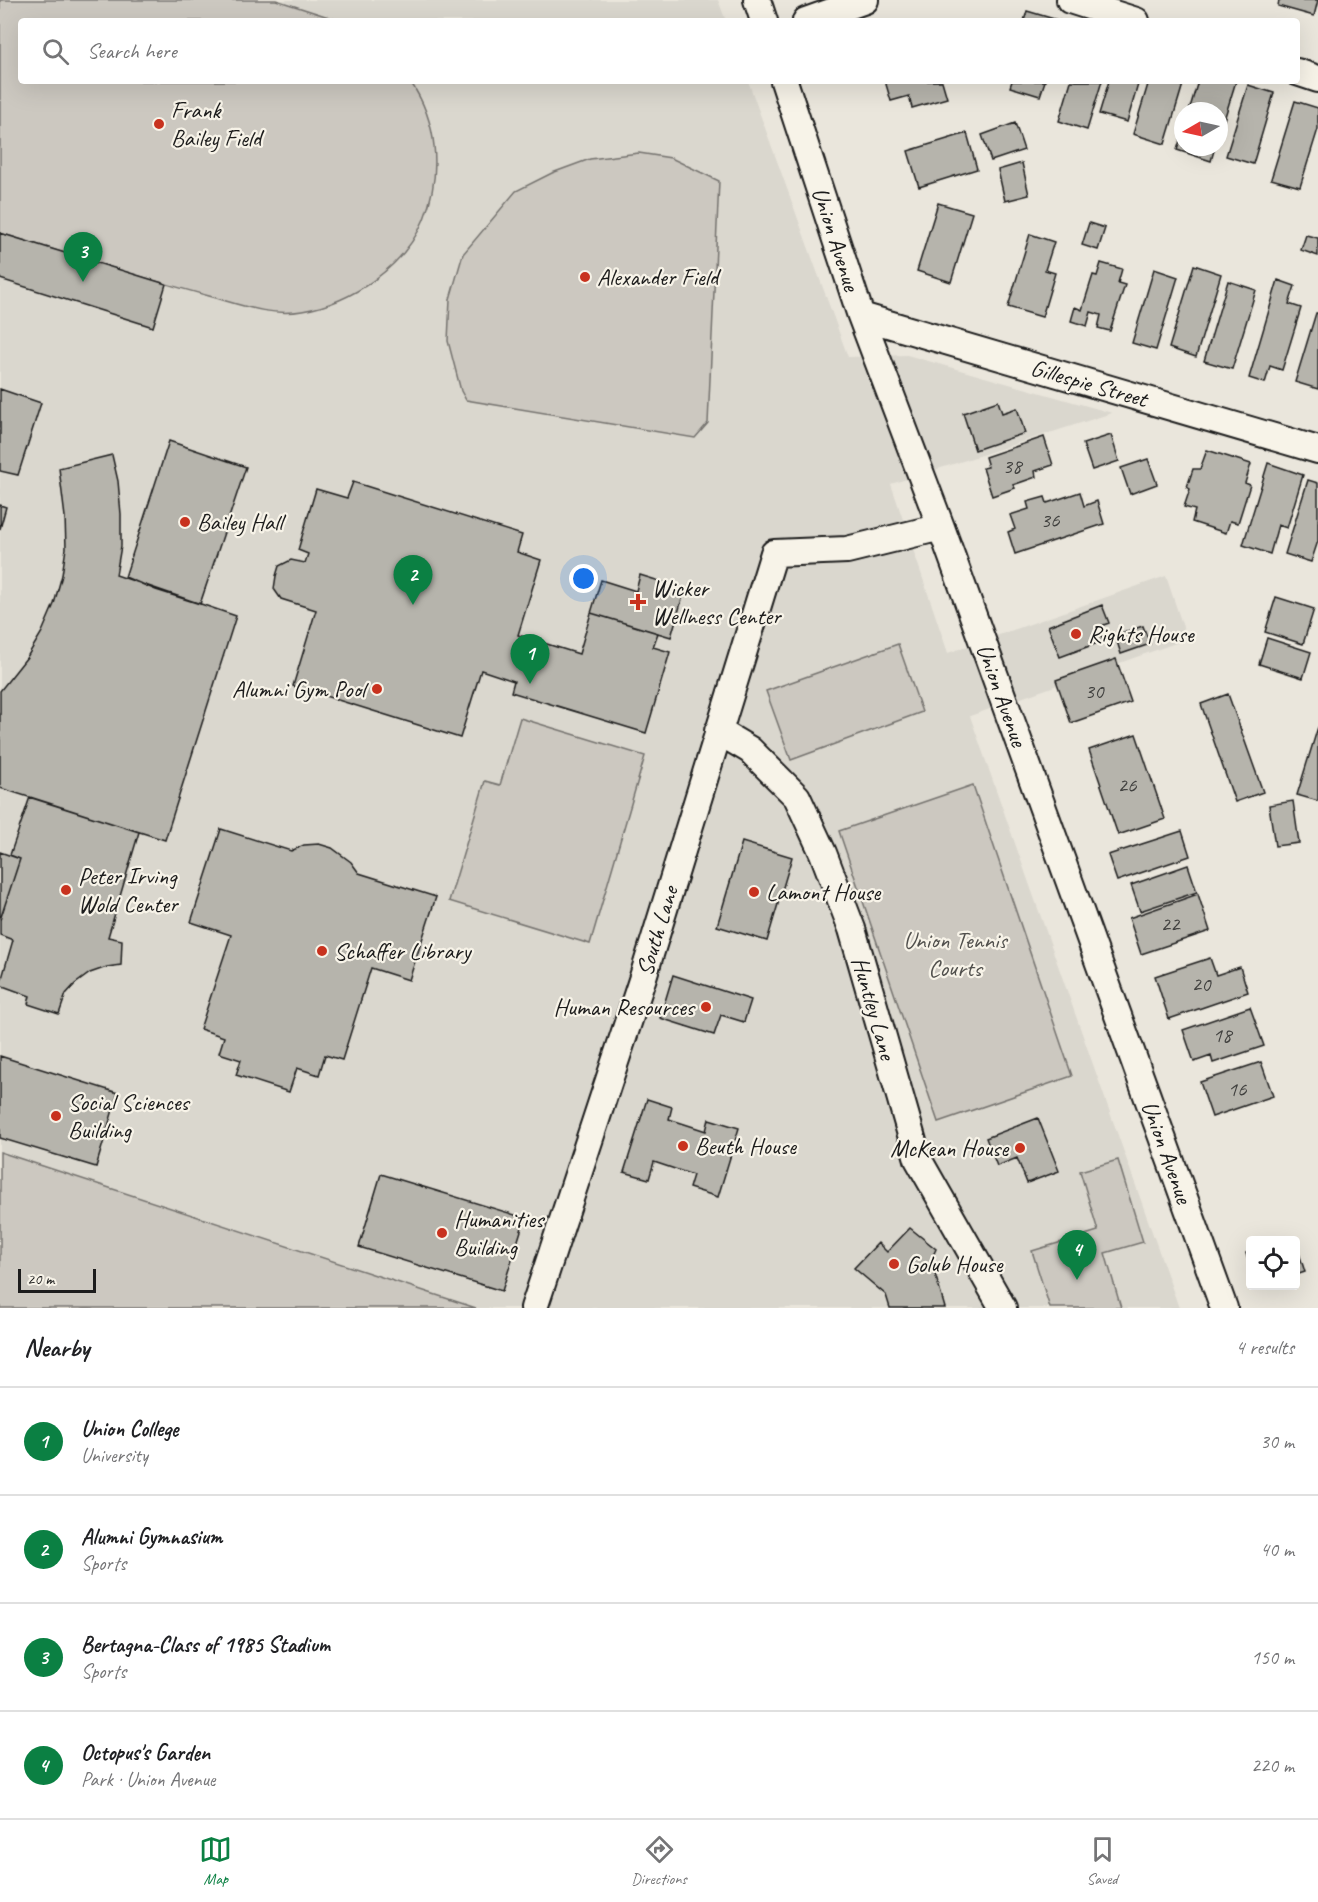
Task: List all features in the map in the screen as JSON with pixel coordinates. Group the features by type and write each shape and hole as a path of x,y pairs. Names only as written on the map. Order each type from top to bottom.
{"street":[{"path":"757,0 763,18"},
{"path":"814,18 865,0"},
{"path":"1070,0 1127,18"},
{"path":"1300,73 1318,79"},
{"name":"Union Avenue","path":"785,84 861,316 1224,1308"},
{"name":"Gillespie Street","path":"861,316 1318,450"},
{"name":"South Lane","path":"534,1308 643,976 774,553 847,550 940,527"},
{"name":"Huntley Lane","path":"718,731 750,750 797,797 823,853 852,929 918,1159 1003,1308"}],"shaded area":[{"path":"0,0 718,0 725,18 18,18 18,84 749,84 848,357 907,355 1112,413 891,484 948,653 1166,576 1187,639 970,716 1179,1308 0,1308"}],"green space":[{"path":"0,0 276,0 332,18 18,18 18,84 412,84 427,113 435,166 430,202 415,236 404,252 375,280 358,291 321,307 278,312 243,306 0,233"},
{"name":"Alexander Field","path":"639,153 671,158 719,181 708,423 695,438 466,400 461,391 448,341 450,299 463,254 516,191 552,173 590,159"},
{"path":"898,644 922,712 791,760 766,691"},
{"path":"520,718 645,756 590,944 449,901 485,781 500,785"},
{"name":"Union Tennis Courts","path":"973,785 1072,1076 938,1122 839,831"},
{"path":"0,1152 476,1308 0,1308"},
{"path":"1118,1160 1143,1242 1105,1253 1121,1308 1050,1308 1032,1251 1098,1231 1080,1171"}],"building":[{"path":"1279,0 1318,0 1314,16 1278,6"},
{"path":"1027,11 1051,18 1025,18"},
{"path":"886,84 943,84 947,98 912,108 909,96 891,101"},
{"path":"1011,84 1044,84 1040,96 1010,87"},
{"path":"1070,84 1101,84 1087,130 1059,121"},
{"path":"1108,84 1138,84 1127,122 1099,114"},
{"path":"1148,84 1183,84 1178,102 1174,102 1174,114 1165,144 1133,134"},
{"path":"1197,84 1235,84 1228,107 1228,102 1192,102"},
{"path":"1248,85 1274,93 1253,164 1226,156 1228,156"},
{"path":"1295,101 1318,108 1318,129 1300,187 1271,179"},
{"path":"1015,123 1024,150 991,161 982,135"},
{"path":"967,133 977,169 919,187 908,151"},
{"path":"1196,156 1212,156 1211,161"},
{"path":"1022,163 1029,195 1005,201 998,170"},
{"path":"938,203 972,213 951,282 917,271"},
{"path":"1089,223 1105,228 1098,250 1082,245"},
{"path":"0,233 166,284 153,327 0,279"},
{"path":"1030,234 1054,242 1045,270 1055,273 1042,317 1008,307"},
{"path":"1306,235 1318,238 1318,256 1301,250"},
{"path":"1101,263 1122,269 1118,283 1125,285 1110,331 1098,328 1101,315 1091,312 1087,326 1071,321 1075,307 1082,310 1093,275 1097,276"},
{"path":"1194,265 1221,274 1196,357 1169,348"},
{"path":"1154,269 1178,277 1156,350 1132,343"},
{"path":"1278,280 1295,286 1289,304 1301,308 1282,370 1270,366 1265,383 1249,378"},
{"path":"1228,281 1256,290 1232,369 1204,361"},
{"path":"1316,313 1318,313 1318,389 1295,382"},
{"path":"0,389 41,403 18,475 0,471"},
{"path":"998,401 1002,413 1017,408 1025,433 975,450 963,413"},
{"path":"1111,435 1119,461 1092,470 1083,444"},
{"path":"1044,437 1053,465 1035,471 1036,477 1013,485 1015,488 992,496 983,468 988,467 985,457"},
{"name":"Bailey Hall","path":"169,441 246,467 200,604 125,577"},
{"path":"1207,450 1251,464 1245,483 1250,485 1238,523 1230,521 1226,533 1192,522 1195,510 1184,507 1193,469 1200,469"},
{"path":"112,455 118,481 121,514 121,546 116,575 236,616 165,840 0,788 0,691 27,657 42,632 54,604 62,575 66,548 59,468"},
{"path":"1148,459 1157,484 1130,494 1121,468"},
{"path":"1268,463 1303,475 1287,528 1278,525 1270,554 1243,545"},
{"path":"1308,480 1318,483 1318,541 1311,562 1285,554"},
{"path":"353,482 522,535 517,552 541,560 518,635 579,654 591,613 658,633 653,647 670,652 646,733 511,692 514,681 481,670 460,738 293,686 316,610 281,599 274,589 276,576 279,566 291,560 305,563 308,554 298,550 316,489 347,498"},
{"path":"1080,492 1084,506 1097,501 1104,524 1015,554 1008,532 1015,529 1010,515 1029,509 1027,502 1045,497 1047,503"},
{"path":"0,505 6,507 0,529"},
{"name":"Wicker Wellness Center","path":"640,575 685,589 671,637 591,613 601,580 636,591"},
{"path":"1276,597 1314,609 1303,644 1265,632"},
{"name":"Rights House","path":"1102,605 1109,623 1098,627 1103,641 1060,657 1048,626"},
{"path":"1143,626 1150,644 1121,654 1115,635"},
{"path":"1267,638 1311,652 1303,678 1259,664"},
{"path":"1116,659 1131,702 1071,723 1056,680"},
{"path":"1228,694 1263,792 1235,802 1201,704"},
{"path":"1318,727 1318,801 1297,795"},
{"path":"1136,734 1165,819 1118,835 1089,750"},
{"name":"Peter Irving Wold Center","path":"30,797 139,832 108,937 122,940 121,965 90,973 75,984 66,994 59,1014 28,1004 30,996 0,985 13,940 0,935 0,920 20,859 10,855"},
{"path":"1293,801 1299,843 1275,846 1269,805"},
{"name":"Schaffer Library","path":"221,829 291,851 304,845 319,844 332,848 351,862 359,873 436,897 409,980 371,968 342,1060 325,1055 319,1075 297,1068 289,1092 236,1075 241,1060 219,1053 224,1037 200,1029 231,935 191,922"},
{"path":"1182,831 1190,856 1117,881 1108,855"},
{"name":"Lamont House","path":"742,842 792,857 767,941 717,926"},
{"path":"0,852 20,859 0,920"},
{"path":"1188,865 1197,892 1140,911 1131,885"},
{"path":"1198,894 1210,931 1141,954 1129,918"},
{"path":"1210,958 1216,975 1240,967 1248,992 1169,1019 1155,976"},
{"name":"Human Resources","path":"673,975 751,1000 744,1022 721,1015 714,1035 660,1018"},
{"path":"1250,1007 1264,1046 1213,1063 1211,1056 1194,1062 1183,1030"},
{"name":"Social Sciences Building","path":"0,1056 118,1093 96,1167 0,1138"},
{"path":"1261,1062 1273,1096 1212,1117 1200,1082"},
{"name":"Beuth House","path":"647,1099 672,1107 669,1119 706,1131 709,1119 739,1128 718,1197 689,1188 693,1175 654,1162 649,1179 624,1172"},
{"name":"McKean House","path":"1038,1118 1059,1171 1027,1183 1017,1158 997,1166 986,1138"},
{"name":"Humanities Building","path":"381,1174 525,1218 502,1291 359,1247"},
{"name":"Golub House","path":"910,1228 936,1249 931,1260 945,1308 890,1308 886,1295 854,1268 878,1243 887,1252"},
{"path":"1300,1256 1305,1272 1300,1274"}],"place":[{"name":"Frank Bailey Field","path":"159,124"},
{"name":"Alexander Field","path":"585,277"},
{"name":"Bertagna-Class of 1985 Stadium","path":"83,282"},
{"name":"Bailey Hall","path":"185,522"},
{"name":"Wicker Wellness Center","path":"638,602"},
{"name":"Alumni Gymnasium","path":"413,605"},
{"name":"Rights House","path":"1076,634"},
{"name":"Union College","path":"530,684"},
{"name":"Alumni Gym Pool","path":"377,689"},
{"name":"Peter Irving Wold Center","path":"66,890"},
{"name":"Lamont House","path":"754,892"},
{"name":"Schaffer Library","path":"322,951"},
{"name":"Human Resources","path":"706,1007"},
{"name":"Social Sciences Building","path":"56,1116"},
{"name":"Beuth House","path":"683,1146"},
{"name":"McKean House","path":"1020,1148"},
{"name":"Humanities Building","path":"442,1233"},
{"name":"Golub House","path":"894,1264"},
{"name":"Octopus's Garden","path":"1077,1280"}]}
